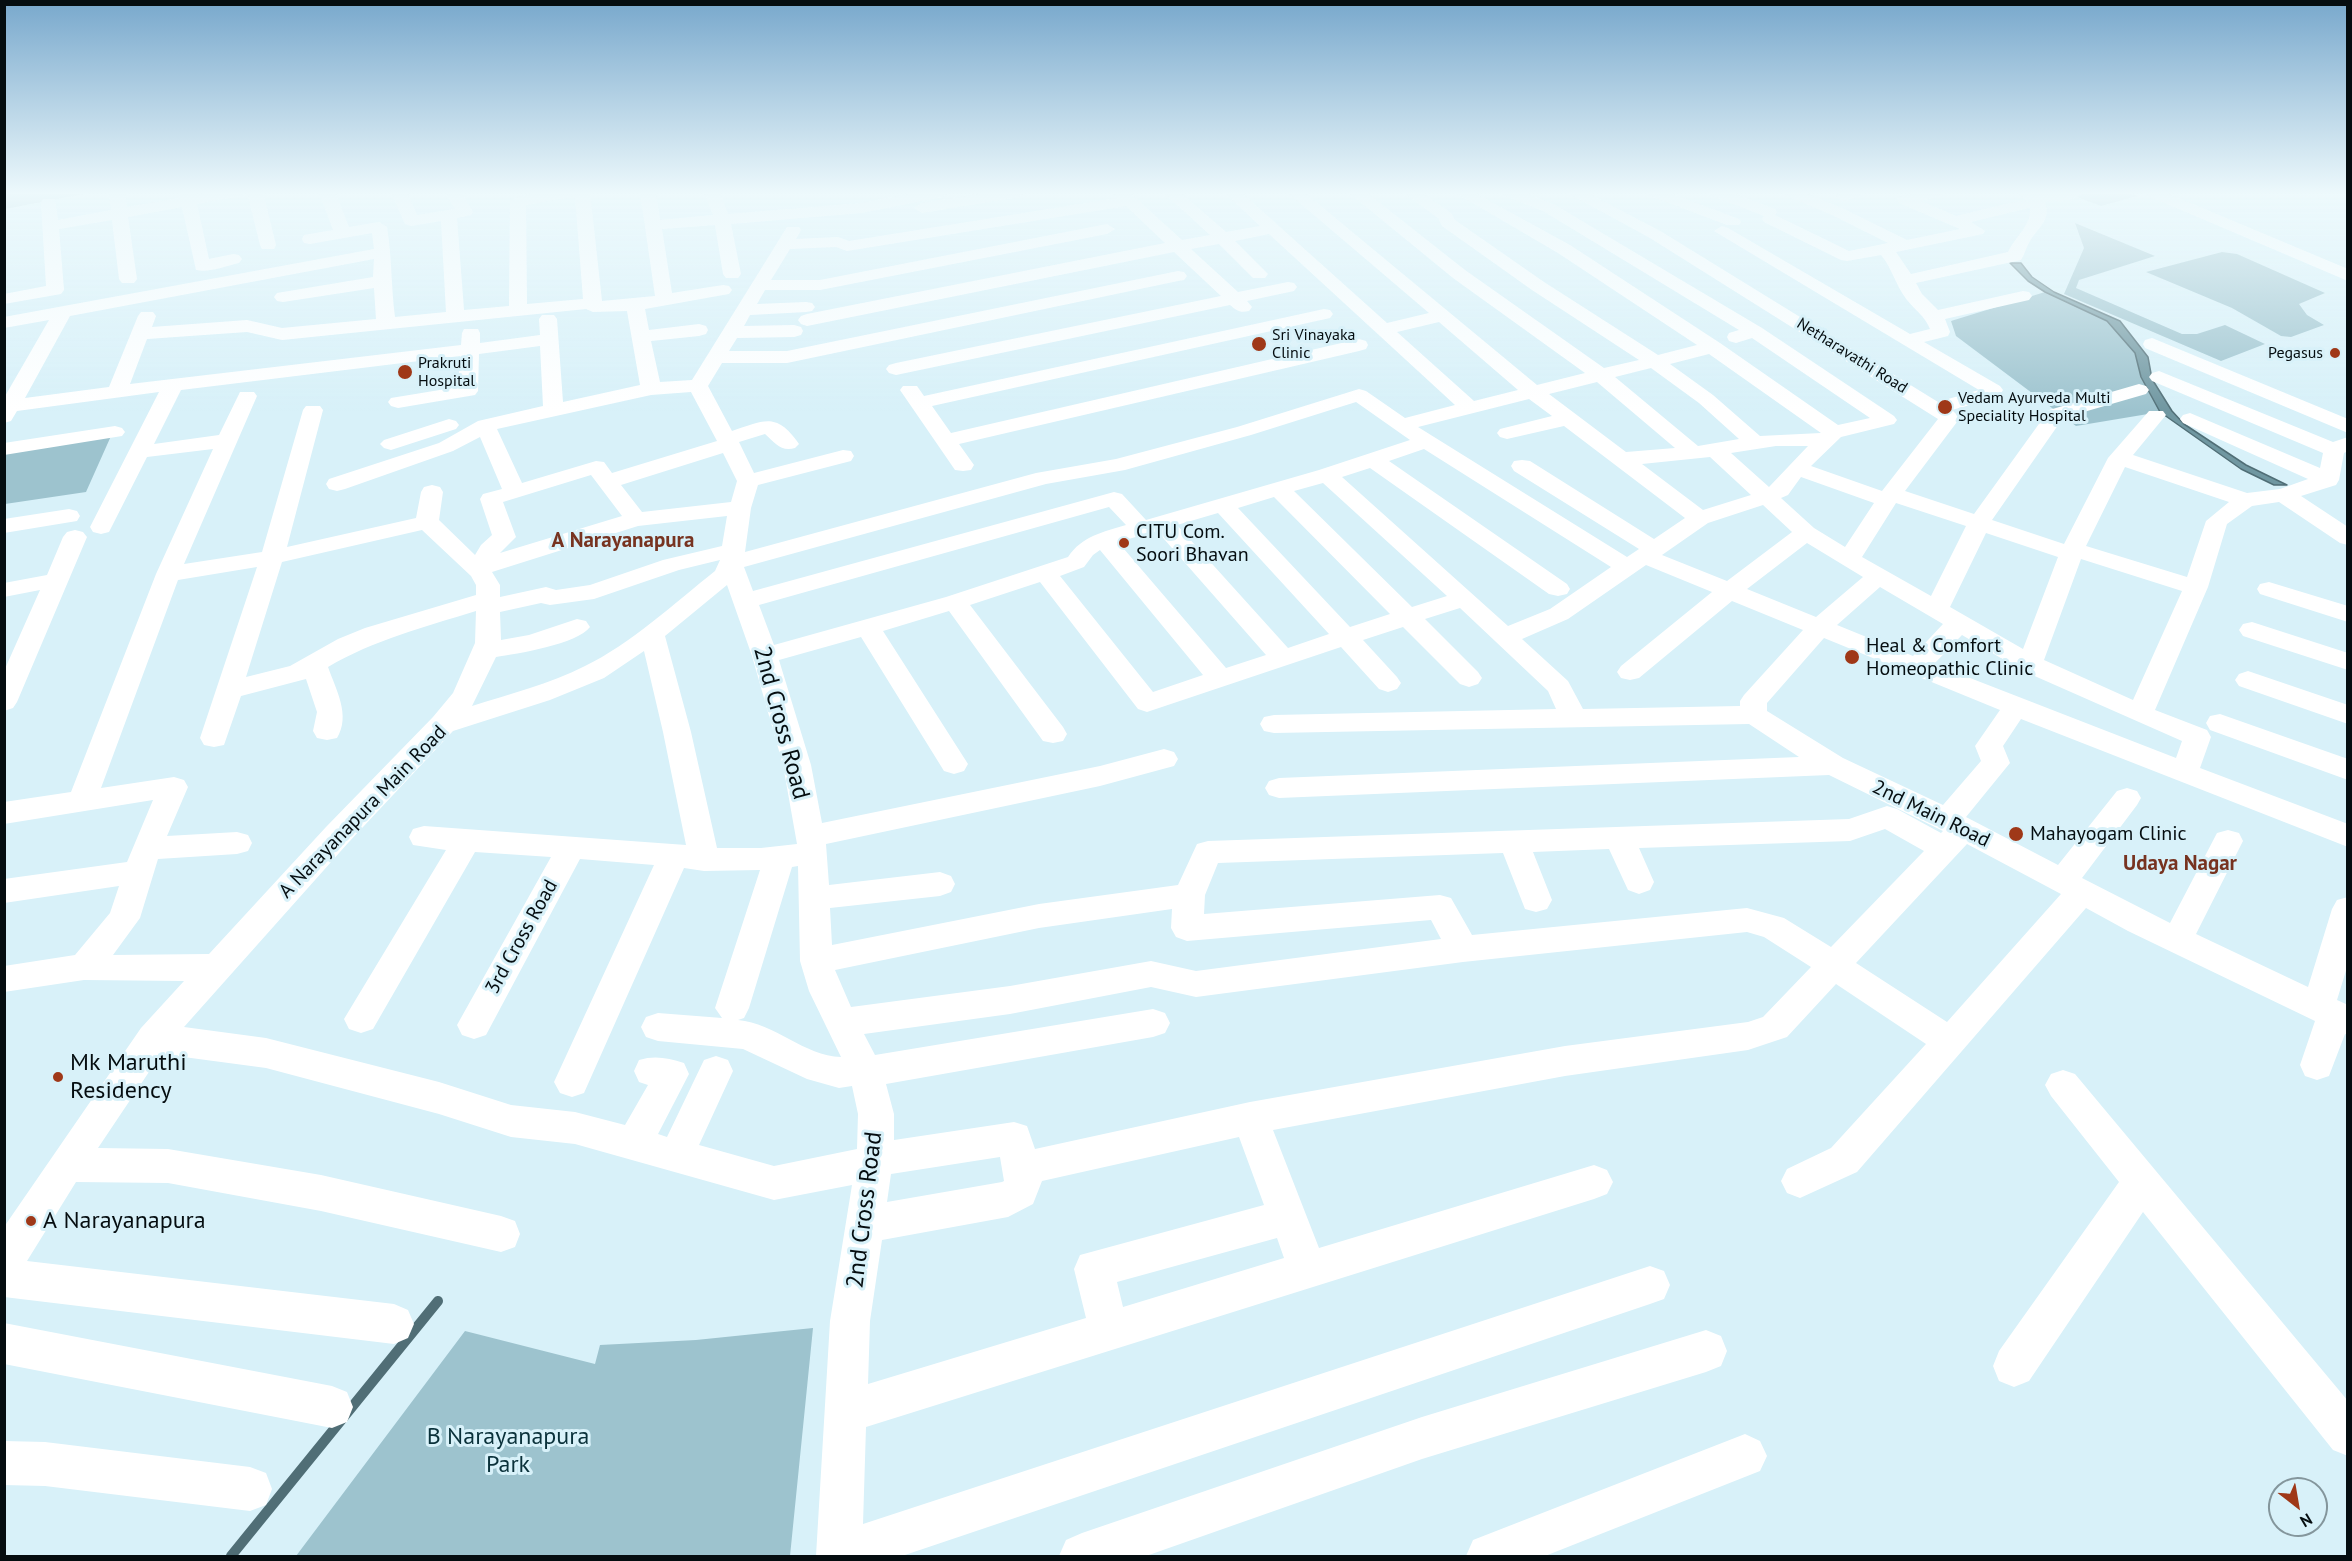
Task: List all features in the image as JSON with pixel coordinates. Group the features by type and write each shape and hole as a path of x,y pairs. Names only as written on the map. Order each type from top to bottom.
{"street":[{"path":"4,299 55,290 53,265"},
{"path":"126,265 128,279"},
{"path":"4,323 315,265"},
{"path":"383,265 386,324"},
{"path":"398,402 468,391 469,350 456,265"},
{"path":"518,265 518,311"},
{"path":"590,265 593,307 635,305 727,282 726,265"},
{"path":"659,265 664,299"},
{"path":"698,386 718,357 758,285 780,265"},
{"path":"758,285 820,285 926,265"},
{"path":"943,265 986,316"},
{"path":"732,332 1079,265"},
{"path":"1199,265 1232,297 1304,358"},
{"path":"1250,265 1259,274"},
{"path":"1311,265 1470,408"},
{"path":"1381,265 1533,392 1700,518"},
{"path":"1448,265 1704,451 1766,498 1806,533 2030,664 2140,714 2198,737 2185,771"},
{"path":"1508,265 1654,362 1737,424 1756,444"},
{"path":"1588,265 1710,346 1831,436"},
{"path":"1621,459 1704,451 1776,440 1831,436 1887,420 1755,332 1643,265"},
{"name":"Netharavathi Road","path":"1704,265 1937,408"},
{"path":"1781,265 1993,390 1992,393 1937,408"},
{"path":"1897,265 1914,297 1934,316 1941,332 1907,339"},
{"path":"1905,280 1981,265"},
{"path":"2322,265 2348,276"},
{"path":"718,357 786,357 1178,276"},
{"path":"283,297 382,281"},
{"path":"896,369 1288,287"},
{"path":"117,391 156,295"},
{"path":"1934,316 2024,296"},
{"path":"140,334 243,325 261,327 273,334 282,334 594,303"},
{"path":"635,305 651,389"},
{"path":"547,308 553,411"},
{"path":"743,310 802,319"},
{"path":"8,412 63,312"},
{"path":"920,403 1324,314"},
{"path":"1383,329 1442,316"},
{"path":"641,338 699,330"},
{"path":"1401,425 1654,362 1755,332"},
{"path":"8,412 117,391 174,383 549,339"},
{"path":"874,339 963,465"},
{"path":"2152,344 2348,427"},
{"path":"946,441 1359,345"},
{"path":"2159,377 2341,447 2328,480"},
{"path":"402,378 393,436 468,420 480,429 515,492"},
{"path":"101,527 137,452 174,383"},
{"path":"337,484 446,447 480,429 651,389 698,386"},
{"path":"698,386 748,480 740,508 732,557"},
{"path":"1917,667 1947,617 1979,523 2056,414 2139,390"},
{"path":"229,690 299,672 346,645 374,634 487,603 546,594 550,598 594,592 670,565 732,557 1044,478 1118,465 1244,431 1359,395 1426,441 1641,557 2016,707 2348,836"},
{"path":"82,800 168,574 225,441 247,396"},
{"path":"1849,559 1889,497 1950,418 1937,408"},
{"path":"214,738 273,557 313,410"},
{"path":"2030,664 2072,552 2120,458 2156,415"},
{"path":"1507,433 1570,418"},
{"path":"2190,419 2328,480"},
{"path":"608,482 769,426 788,444"},
{"path":"4,449 114,432"},
{"path":"1506,637 1559,614 1700,518 1766,498 1780,490 1797,468 1831,436"},
{"path":"137,452 225,441"},
{"path":"765,656 956,602 1076,562 1084,550 1103,539 1327,475 1426,441"},
{"path":"748,480 843,456"},
{"path":"2120,458 2246,500"},
{"path":"1373,460 1558,590"},
{"path":"1522,466 1641,557"},
{"path":"481,569 489,550 504,537 491,500 515,492 596,467 636,519"},
{"path":"1093,468 1114,500 1151,525 1282,657"},
{"path":"1797,468 2072,552 2196,587"},
{"path":"1327,475 1559,687 1574,718"},
{"path":"2140,714 2196,587 2217,521 2246,500 2289,493 2328,480"},
{"path":"1279,489 1468,678"},
{"path":"427,522 432,492"},
{"path":"2289,493 2348,538"},
{"path":"744,601 1114,500"},
{"path":"1223,505 1388,683"},
{"path":"481,569 636,519 740,508"},
{"path":"168,574 273,557 427,522"},
{"path":"427,522 481,569 488,585 486,650 465,696 443,724"},
{"path":"4,526 72,526 56,580 13,663 4,702"},
{"path":"1630,672 1728,592 1806,533"},
{"path":"1103,539 1219,677"},
{"name":"2nd Cross Road","path":"732,557 744,601 765,656 797,765 811,844 816,898 816,961 826,991 864,1070 876,1114 875,1160 850,1321 839,1556"},
{"name":"A Narayanapura Main Road","path":"4,1262 66,1165 153,1038 215,967 443,724 541,694 595,672 652,634 725,575 732,557"},
{"path":"1045,573 1147,703 1219,677 1464,598"},
{"path":"1274,724 1754,716 1753,701 1820,627 1878,576"},
{"path":"4,590 56,580"},
{"path":"2269,589 2348,614"},
{"path":"956,602 1053,734"},
{"path":"486,650 510,648 549,638 577,627"},
{"path":"868,627 954,764"},
{"path":"2252,630 2348,662"},
{"path":"572,1082 689,857 677,732 652,634"},
{"path":"314,665 330,711 327,731"},
{"path":"2248,680 2348,715"},
{"path":"1021,1169 1250,1118 1565,1061 1748,1036 1775,1027 1952,833 1996,764 1989,746 2016,707"},
{"name":"2nd Main Road","path":"1754,716 1833,765 1952,833 2072,886 2177,940 2333,1014"},
{"path":"2220,723 2348,770"},
{"path":"424,837 689,857 778,859 811,844 1164,759"},
{"path":"1279,788 1833,765"},
{"path":"4,813 174,787 142,860 124,918 84,967"},
{"path":"1800,1181 1844,1160 1950,1042 2072,886 2127,798"},
{"path":"1463,949 1440,907 1187,928 1189,895 1208,852 1850,830 1887,817 1952,833"},
{"path":"1619,838 1639,882"},
{"path":"362,1019 467,840"},
{"path":"2177,940 2228,841"},
{"path":"1514,842 1536,900"},
{"path":"4,891 142,860 237,843"},
{"name":"3rd Cross Road","path":"474,1025 571,848"},
{"path":"732,1008 778,859"},
{"path":"816,898 940,884"},
{"path":"816,961 1039,916 1189,895"},
{"path":"2317,1065 2333,1014 2348,909"},
{"path":"841,1023 1010,1000 1151,974 1196,984 1463,949 1747,921 1773,927 1950,1042"},
{"path":"4,979 84,967 165,969 215,967"},
{"path":"658,1027 747,1035 807,1064 839,1073 1153,1023"},
{"path":"153,1038 266,1053 439,1098 511,1121 575,1128 774,1183 848,1169 875,1160 1014,1137 1023,1181 1020,1192 1008,1199 895,1218 866,1227"},
{"path":"634,1144 672,1074 651,1071"},
{"path":"676,1156 722,1077"},
{"path":"2063,1085 2348,1435"},
{"path":"1250,1118 1308,1270"},
{"path":"66,1165 168,1166 321,1193 501,1234"},
{"path":"2014,1366 2142,1181"},
{"path":"844,1412 1594,1182"},
{"path":"1109,1331 1094,1269 1288,1218"},
{"path":"4,1278 394,1324"},
{"path":"839,1556 1650,1285"},
{"path":"4,1342 332,1407"},
{"path":"1082,1557 1422,1438 1706,1351"},
{"path":"1489,1557 1745,1456"},
{"path":"4,1463 45,1464 250,1489"}],"green space":[{"path":"2077,265 2127,265 2079,280 2076,288 2182,334 2197,334 2225,325 2265,344 2221,361 2064,294"},
{"path":"2173,265 2261,265 2325,293 2299,304 2307,315 2324,325 2291,337 2281,336 2232,308 2146,272"},
{"path":"2045,292 2107,321 2135,353 2141,377 2160,412 2076,426 1956,336 1951,321"},
{"path":"111,436 86,492 5,504 5,452"},
{"name":"B Narayanapura Park","path":"813,1328 790,1556 296,1556 465,1331 595,1364 600,1345 696,1340"}],"shaded area":[{"path":"2012,265 2022,265 2032,277 2054,292 2120,321 2148,357 2152,379 2172,411 2184,424 2246,465 2287,485 2274,485 2241,469 2160,412 2141,377 2135,353 2107,321 2045,292 2028,281"}],"waterway":[{"path":"231,1556 438,1301"}],"place":[{"name":"Sri Vinayaka Clinic","path":"1259,344"},
{"name":"Pegasus","path":"2335,353"},
{"name":"Prakruti Hospital","path":"405,372"},
{"name":"Vedam Ayurveda Multi Speciality Hospital","path":"1945,407"},
{"name":"CITU Com. Soori Bhavan","path":"1124,543"},
{"name":"Heal & Comfort Homeopathic Clinic","path":"1852,657"},
{"name":"Mahayogam Clinic","path":"2016,834"},
{"name":"Mk Maruthi Residency","path":"58,1077"},
{"name":"A Narayanapura","path":"31,1221"}],"district":[{"name":"A Narayanapura","path":"623,541"},
{"name":"Udaya Nagar","path":"2180,864"}]}
